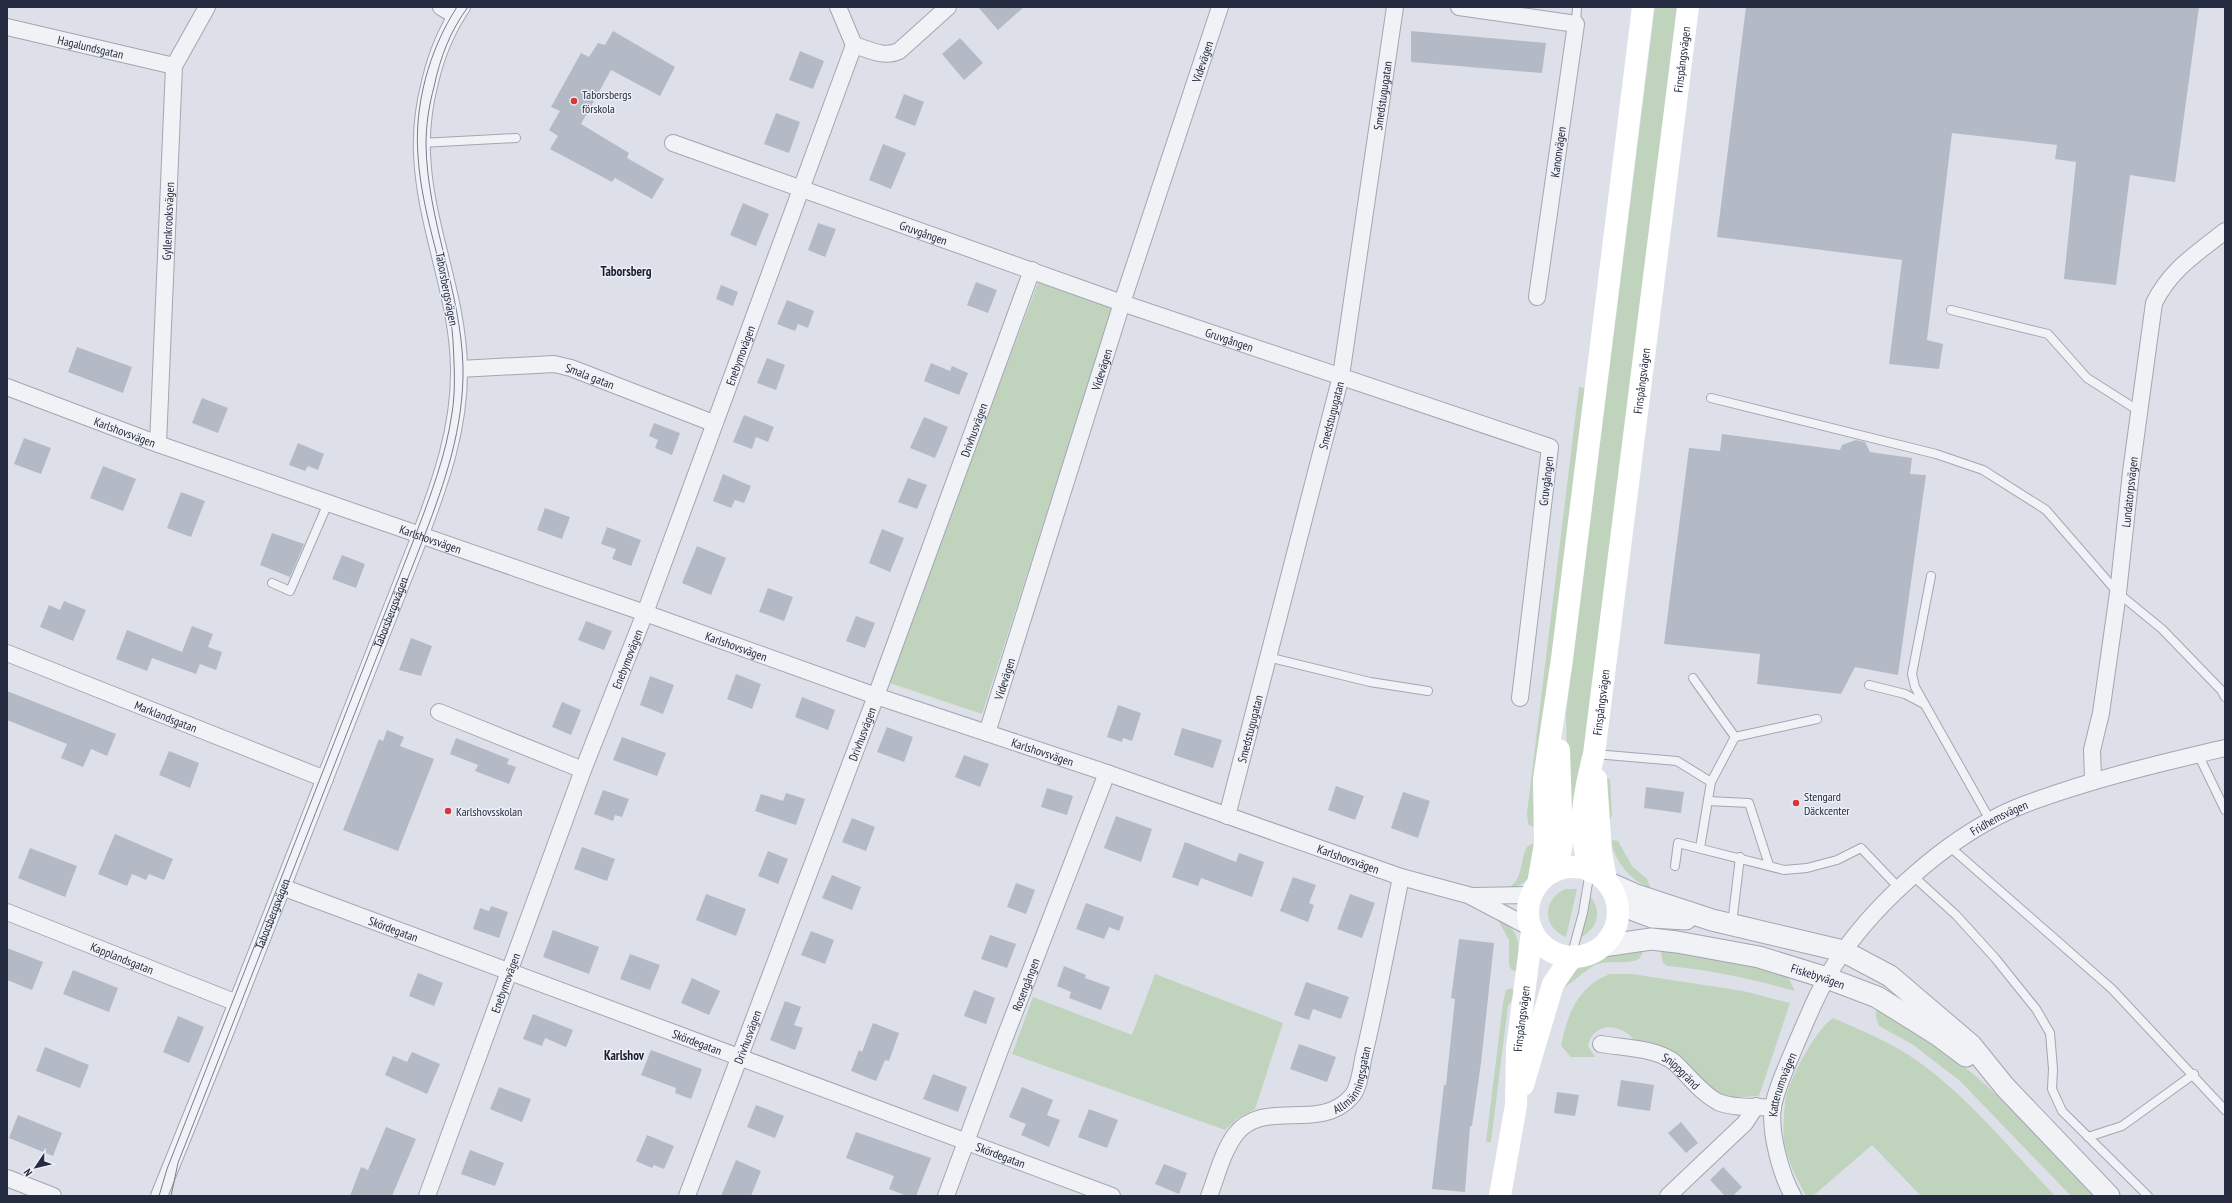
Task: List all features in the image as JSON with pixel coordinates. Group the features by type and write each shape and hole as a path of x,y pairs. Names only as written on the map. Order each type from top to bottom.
{"main road":[{"name":"Finspångsvägen","path":"1516,1105 1517,1048 1531,930 1528,905 1545,850 1544,779 1559,687 1644,7"},
{"name":"Finspångsvägen","path":"1618,904 1584,849 1582,815 1585,792 1594,754 1688,7"},
{"name":"Finspångsvägen","path":"1557,870 1562,842 1559,765 1559,687"},
{"path":"1534,889 1546,876 1557,870 1569,868 1602,878"},
{"path":"1531,930 1538,942 1558,956 1570,958 1582,957 1603,946 1614,930 1618,904"},
{"name":"Finspångsvägen","path":"1500,1196 1516,1105 1534,1052 1552,988 1557,976 1570,958"}],"street":[{"name":"Gyllenkrooksvägen","path":"158,444 174,66 207,7"},
{"path":"441,7 459,11"},
{"path":"838,7 854,45 886,55 899,51 948,7"},
{"name":"Videvägen","path":"987,733 1122,303 1220,7"},
{"name":"Smedstugugatan","path":"1227,816 1341,376 1396,7"},
{"path":"1459,7 1576,24"},
{"name":"Taborsbergsvägen","path":"159,1196 237,1003 440,484 456,412 459,368 451,301 430,206 421,143 426,96 433,67 459,11"},
{"name":"Kanonvägen","path":"1537,297 1576,24"},
{"name":"Hagalundsgatan","path":"7,27 174,66"},
{"name":"Enebymovägen","path":"426,1196 583,770 645,613 713,423 854,45"},
{"name":"Gruvgången","path":"673,143 1122,303 1550,447 1520,698"},
{"name":"Lundatorpsvägen","path":"2093,782 2092,750 2101,713 2118,593 2120,564 2154,303 2161,288 2172,273 2225,231"},
{"name":"Drivhusvägen","path":"687,1196 741,1057 876,696 1032,270"},
{"name":"Smala gatan","path":"459,368 554,364 571,368 713,423"},
{"name":"Karlshovsvägen","path":"7,387 158,444 645,613 876,696 1107,773 1401,877 1468,895 1531,930"},
{"name":"Marklandsgatan","path":"7,653 325,779"},
{"path":"439,712 583,770"},
{"name":"Fridhemsvägen","path":"1827,978 1843,952 1865,924 1926,863 1990,820 2024,804 2093,782 2225,748"},
{"name":"Rosengången","path":"946,1196 1107,773"},
{"name":"Allmänningsgatan","path":"1209,1196 1227,1148 1236,1134 1246,1124 1258,1118 1322,1115 1344,1104 1352,1096 1369,1034 1401,877"},
{"name":"Fiskebyvägen","path":"1602,878 1636,895 1722,923 1843,952 1868,962 1903,986 1972,1045 2005,1087 2109,1196"},
{"name":"Skördegatan","path":"282,887 509,970 1112,1196"},
{"name":"Karlshovsvägen","path":"1468,895 1534,889"},
{"name":"Fiskebyvägen","path":"1618,904 1652,917 1722,923"},
{"name":"Kapplandsgatan","path":"7,912 237,1003"},
{"name":"Fiskebyvägen","path":"1603,946 1651,939 1677,942 1758,957 1827,978 1877,998 1938,1035 2005,1087"},
{"name":"Katterumsvägen","path":"1793,1196 1783,1173 1776,1148 1773,1108 1778,1088 1797,1042 1827,978"},
{"name":"Snippgränd","path":"1601,1044 1658,1054 1674,1062 1705,1094 1719,1102 1733,1106 1773,1108"},
{"path":"1668,1196 1745,1123 1756,1106"},
{"path":"7,1178 53,1196"}],"lane":[{"name":"Kanonvägen","path":"1576,24 1577,7"},
{"path":"421,143 516,138"},
{"path":"1951,310 2048,334 2087,378 2139,411"},
{"path":"1711,398 1936,454 1983,470 2046,510 2118,593 2162,629 2221,690 2225,698"},
{"path":"272,583 290,591 328,504"},
{"path":"1931,576 1912,674 1924,704 1958,760 1990,820"},
{"path":"1267,657 1370,682 1428,691"},
{"path":"1693,678 1734,737"},
{"path":"1869,684 1905,694 1924,704"},
{"path":"1734,737 1817,719"},
{"path":"1700,848 1711,782 1734,737"},
{"path":"1594,754 1677,761 1711,782"},
{"path":"2198,754 2225,810"},
{"path":"1708,801 1750,803 1769,865"},
{"path":"1675,866 1678,843 1740,857 1784,870 1807,868 1837,860 1861,848 1900,889"},
{"path":"1950,847 2112,989 2194,1074 2225,1110"},
{"path":"1722,923 1740,857"},
{"path":"1914,876 1956,915 1995,958 2036,1009 2050,1033 2053,1069 2052,1089 2062,1111 2148,1196"},
{"path":"1570,958 1582,913 1602,878"},
{"path":"2088,1137 2122,1126 2194,1074"}],"green space":[{"path":"1655,7 1678,7 1579,793 1569,825 1566,714"},
{"path":"1039,280 1113,307 982,714 887,682"},
{"path":"1579,387 1585,388 1537,826 1533,827 1528,824 1527,813"},
{"path":"1606,779 1610,779 1612,816 1609,820"},
{"path":"1613,840 1618,841 1632,866 1647,879 1651,889 1637,881 1625,870 1617,858 1611,842"},
{"path":"1532,844 1538,845 1531,873 1523,883 1508,888 1517,880 1527,847"},
{"path":"1566,889 1577,889 1566,937 1558,933 1552,927 1548,913 1552,899 1558,893"},
{"path":"1590,896 1596,908 1596,920 1591,930 1580,938"},
{"path":"1497,918 1511,928 1518,940 1518,972 1512,970 1509,966 1509,940"},
{"path":"1643,948 1639,959 1629,962 1608,962 1598,964 1588,969 1564,987 1574,972 1589,962 1607,955"},
{"path":"1660,948 1779,969 1788,977 1795,991 1731,976 1667,966 1663,963"},
{"path":"1155,974 1283,1023 1255,1109 1238,1118 1225,1130 1012,1054 1033,997 1132,1035"},
{"path":"1610,974 1632,974 1743,991 1790,1003 1759,1096 1729,1098 1719,1096 1658,1058 1637,1043 1627,1033 1613,1027 1602,1028 1593,1035 1590,1040 1588,1046 1595,1057 1571,1057 1561,1046 1571,1013 1582,994 1590,986 1599,979"},
{"path":"1512,988 1515,995 1508,1006 1491,1142 1486,1142 1503,1003 1506,990"},
{"path":"1876,1009 1937,1047 1972,1073 2019,1117 2094,1196 2071,1196 1960,1081 1912,1044 1879,1026 1876,1017"},
{"path":"1833,1018 1899,1049 1938,1077 1956,1092 1990,1126 2055,1196 1921,1196 1872,1145 1813,1196 1806,1196 1790,1163 1784,1142 1785,1100 1793,1077 1805,1054 1819,1032"}],"building":[{"path":"978,7 1024,7 998,30"},
{"path":"1746,7 2199,7 2175,182 2130,175 2116,285 2064,279 2076,162 2055,159 2057,145 1952,133 1927,340 1943,344 1939,369 1889,364 1902,260 1717,237"},
{"name":"Taborsbergs förskola","path":"613,31 675,67 660,96 611,70 581,124 629,153 627,158 664,179 652,199 615,178 612,182 550,149 558,136 549,130 560,111 551,107 581,53 589,57 598,43 605,45"},
{"path":"1411,31 1546,43 1542,73 1411,62"},
{"path":"960,38 983,63 964,80 942,54"},
{"path":"800,51 824,61 813,89 789,80"},
{"path":"904,94 924,102 915,126 895,118"},
{"path":"776,113 800,122 789,153 764,144"},
{"path":"883,144 906,153 891,189 869,180"},
{"path":"743,203 769,214 756,246 730,235"},
{"path":"818,223 836,229 825,257 808,250"},
{"path":"976,282 997,290 988,313 967,305"},
{"path":"721,285 738,292 733,306 716,299"},
{"path":"787,300 814,311 808,328 798,324 795,331 777,324"},
{"path":"77,347 132,367 123,393 68,372"},
{"path":"767,358 785,365 776,390 757,383"},
{"path":"931,363 950,371 952,366 968,373 959,395 924,381"},
{"path":"202,398 228,408 218,433 192,423"},
{"path":"744,415 774,427 768,442 756,437 752,449 733,442"},
{"path":"924,417 948,427 935,458 910,448"},
{"path":"654,423 680,433 672,455 655,448 658,440 649,436"},
{"path":"1722,434 1840,450 1842,445 1856,440 1865,442 1870,452 1912,458 1910,474 1926,475 1898,675 1855,667 1841,694 1757,684 1760,654 1664,644 1689,448 1720,451"},
{"path":"24,438 51,448 41,474 14,464"},
{"path":"298,443 324,454 318,470 308,466 305,471 289,465"},
{"path":"103,466 136,479 123,511 90,498"},
{"path":"723,474 751,486 744,503 735,500 731,508 713,501"},
{"path":"908,478 927,485 917,509 898,502"},
{"path":"181,492 205,501 191,537 167,528"},
{"path":"545,508 570,517 562,539 537,530"},
{"path":"607,527 641,540 631,566 612,559 616,549 601,544"},
{"path":"882,529 904,538 890,572 869,563"},
{"path":"272,533 304,544 290,577 260,565"},
{"path":"697,546 726,558 711,595 682,583"},
{"path":"342,555 365,564 356,588 332,579"},
{"path":"768,588 793,597 784,621 759,612"},
{"path":"64,601 86,610 73,641 40,627 49,605 60,610"},
{"path":"856,616 875,623 865,648 846,641"},
{"path":"586,621 612,631 604,650 578,640"},
{"path":"192,626 213,634 208,647 222,652 216,670 200,664 196,674 152,658 147,671 116,659 127,630 182,652"},
{"path":"411,638 432,646 421,676 399,670"},
{"path":"736,674 761,684 752,709 727,699"},
{"path":"650,676 674,685 663,714 640,705"},
{"path":"7,691 116,734 107,756 91,749 83,767 61,758 67,744 7,720"},
{"path":"802,697 835,710 828,730 795,717"},
{"path":"562,702 581,710 571,735 552,727"},
{"path":"1118,705 1141,713 1132,741 1123,738 1122,742 1107,737"},
{"path":"887,727 913,737 904,762 877,752"},
{"path":"1182,728 1222,740 1213,768 1174,755"},
{"path":"387,730 404,737 400,746 434,759 398,851 343,830 379,739 383,741"},
{"path":"622,737 666,753 657,776 613,760"},
{"path":"456,738 509,759 507,764 516,767 509,784 475,771 478,765 450,754"},
{"path":"169,751 199,763 190,788 159,775"},
{"path":"964,755 989,764 980,787 955,777"},
{"path":"1336,786 1364,796 1355,820 1328,810"},
{"path":"1646,787 1684,792 1681,813 1644,808"},
{"path":"1047,788 1073,796 1067,815 1041,807"},
{"path":"603,790 629,799 622,817 615,815 613,821 594,814"},
{"path":"1403,792 1430,801 1418,838 1391,828"},
{"path":"786,793 805,799 796,825 755,811 761,794 783,801"},
{"path":"1116,816 1152,829 1141,862 1104,848"},
{"path":"852,818 875,827 866,851 842,842"},
{"path":"115,834 173,859 164,880 149,874 146,880 132,874 127,886 98,874"},
{"path":"1185,842 1236,862 1239,853 1264,862 1252,897 1201,878 1198,886 1172,877"},
{"path":"582,847 615,859 607,881 574,869"},
{"path":"30,848 77,866 65,897 18,878"},
{"path":"768,851 788,859 778,884 758,876"},
{"path":"832,875 861,887 852,910 822,898"},
{"path":"1293,877 1316,885 1309,903 1314,905 1308,922 1280,911"},
{"path":"1016,883 1035,890 1026,914 1007,907"},
{"path":"706,894 746,909 736,936 696,920"},
{"path":"1350,894 1375,903 1362,938 1337,929"},
{"path":"1086,903 1124,917 1119,931 1109,927 1104,939 1076,929"},
{"path":"491,906 508,912 499,938 473,929 480,908 489,911"},
{"path":"553,930 599,947 589,974 543,957"},
{"path":"811,931 834,940 825,964 801,955"},
{"path":"990,935 1016,944 1007,968 981,959"},
{"path":"1459,939 1494,943 1481,1063 1472,1126 1470,1126 1465,1192 1432,1189 1444,1085 1446,1085 1455,999 1451,998"},
{"path":"7,948 43,962 32,990 7,980"},
{"path":"630,954 660,965 650,990 620,979"},
{"path":"1064,966 1086,975 1085,978 1110,987 1101,1010 1069,998 1071,992 1057,986"},
{"path":"73,970 118,988 109,1012 63,994"},
{"path":"418,973 443,983 434,1006 409,996"},
{"path":"692,978 720,991 709,1015 681,1003"},
{"path":"1306,982 1349,997 1341,1019 1313,1009 1309,1020 1294,1015"},
{"path":"974,990 995,998 986,1024 964,1016"},
{"path":"785,1001 801,1007 794,1025 803,1028 795,1050 770,1040"},
{"path":"533,1014 573,1030 566,1047 545,1038 542,1046 523,1039"},
{"path":"178,1016 204,1027 189,1063 163,1052"},
{"path":"873,1023 899,1033 889,1061 885,1060 876,1081 851,1071 859,1050 862,1052"},
{"path":"1299,1044 1336,1057 1327,1082 1290,1069"},
{"path":"45,1047 89,1065 80,1088 36,1071"},
{"path":"651,1050 702,1069 691,1099 675,1093 676,1088 641,1075"},
{"path":"412,1052 440,1064 427,1094 385,1075 393,1056 407,1062"},
{"path":"933,1074 967,1087 958,1112 923,1099"},
{"path":"1621,1080 1654,1085 1650,1111 1617,1106"},
{"path":"499,1087 531,1099 522,1122 490,1109"},
{"path":"1022,1087 1053,1100 1047,1115 1060,1120 1049,1147 1021,1135 1026,1124 1009,1117"},
{"path":"1557,1092 1579,1095 1575,1116 1554,1113"},
{"path":"756,1105 784,1116 775,1138 747,1127"},
{"path":"1089,1109 1118,1120 1107,1148 1078,1137"},
{"path":"18,1115 62,1133 53,1156 9,1138"},
{"path":"1681,1122 1698,1143 1686,1153 1668,1133"},
{"path":"386,1127 416,1139 392,1196 350,1196 361,1167 368,1170"},
{"path":"856,1132 931,1158 916,1196 907,1196 889,1189 894,1176 846,1158"},
{"path":"647,1135 674,1146 664,1169 654,1165 652,1168 636,1161"},
{"path":"470,1150 504,1163 495,1186 461,1174"},
{"path":"736,1160 761,1171 751,1196 721,1196"},
{"path":"1164,1164 1187,1173 1179,1194 1155,1184"},
{"path":"1723,1167 1742,1187 1733,1196 1725,1196 1710,1180"}],"tram line":[{"path":"159,1196 167,1169 416,534 446,444 454,395 452,329 422,192 417,137 421,98 431,60 447,24 457,7"},
{"path":"171,1196 178,1163 424,537 452,454 457,433 462,389 463,367 461,339 457,311 432,200 428,172 426,137 427,122 436,76 446,45 468,7"}],"place":[{"name":"Taborsbergs förskola","path":"574,101"},
{"name":"Stengard Däckcenter","path":"1796,803"},
{"name":"Karlshovsskolan","path":"448,811"}],"district":[{"name":"Taborsberg","path":"626,271"},
{"name":"Karlshov","path":"624,1055"}]}
